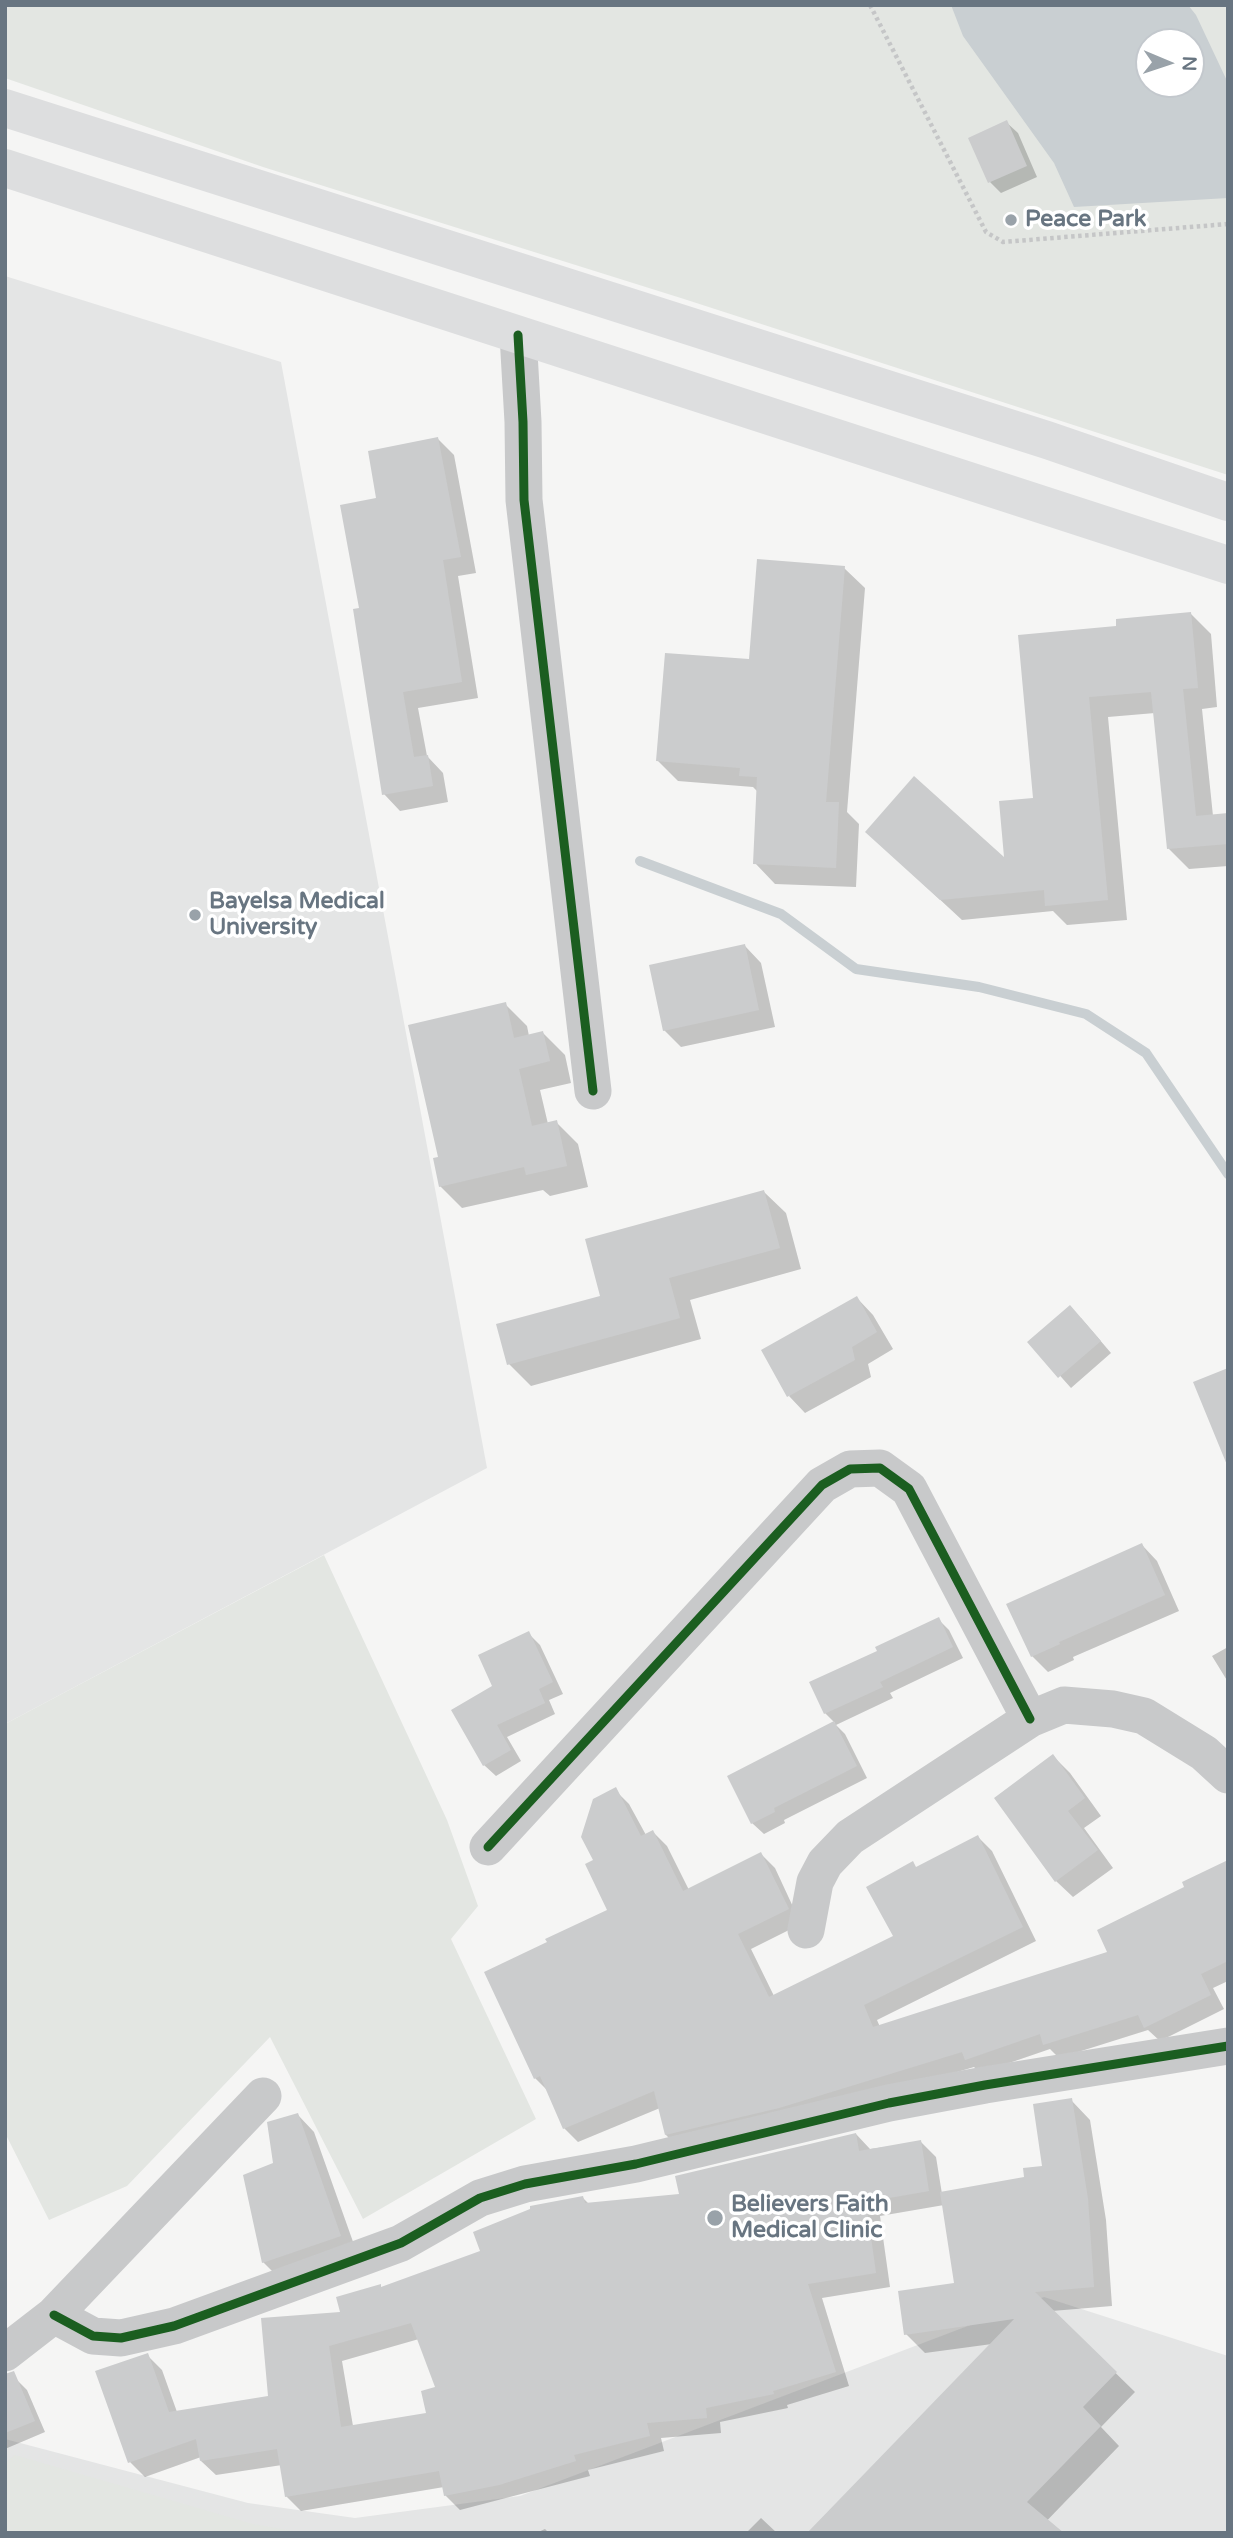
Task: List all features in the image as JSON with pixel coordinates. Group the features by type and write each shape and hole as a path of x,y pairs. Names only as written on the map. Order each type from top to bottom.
{"main road":[{"path":"5,108 1020,432 1228,502"},
{"path":"5,168 1228,565"}],"street":[{"path":"518,335 524,500 593,1091"},
{"path":"488,1847 822,1485 850,1469 880,1468 909,1489 1030,1718"},
{"path":"806,1930 815,1882 825,1863 850,1837 1030,1718 1064,1705 1113,1709 1144,1716 1204,1753 1228,1775"},
{"path":"54,2315 93,2336 121,2338 174,2326 401,2243 480,2198 525,2185 636,2164 889,2103 1228,2046"},
{"path":"5,2353 54,2315 263,2096"}],"path":[{"path":"870,5 986,232 1003,242 1228,224"}],"shaded area":[{"path":"5,5 1228,5 1228,475 684,299 263,167 5,78"},
{"path":"951,5 1188,5 1202,28 1135,28 1135,98 1205,98 1205,34 1228,83 1228,198 1074,207 1054,163 963,36"},
{"name":"Bayelsa Medical University","path":"5,276 281,362 487,1468 5,1724"},
{"path":"324,1555 447,1820 478,1906 451,1939 536,2119 363,2219 270,2037 127,2186 49,2220 5,2133 5,1724"},
{"path":"1044,2297 1228,2356 1228,2533 5,2533 5,2439 248,2503 355,2518 520,2496"},
{"path":"15,2455 253,2524 304,2533 5,2533 5,2463"}],"building":[{"path":"1007,120 1027,166 988,183 968,138"},
{"path":"438,437 461,557 443,560 462,682 403,692 414,757 428,755 433,786 382,795 353,609 359,608 340,505 376,498 368,451"},
{"path":"757,559 845,566 826,802 839,802 836,868 753,864 757,777 739,776 740,768 656,761 665,653 749,659"},
{"path":"1191,612 1198,688 1183,689 1196,816 1228,813 1228,844 1167,849 1151,692 1089,697 1108,900 1045,906 1044,890 940,900 865,832 914,776 1004,857 999,801 1033,798 1018,635 1116,626 1116,619"},
{"path":"745,944 759,1010 663,1031 649,965"},
{"path":"506,1002 514,1038 543,1031 550,1061 519,1069 532,1126 557,1120 567,1166 526,1175 524,1167 439,1187 433,1158 438,1157 408,1025"},
{"path":"764,1190 780,1248 669,1278 680,1318 507,1365 496,1324 600,1296 585,1239"},
{"path":"857,1296 877,1332 852,1347 855,1360 787,1397 761,1350"},
{"path":"1070,1305 1101,1341 1058,1378 1027,1342"},
{"path":"1228,1368 1228,1465 1227,1465 1193,1382"},
{"path":"1142,1543 1165,1595 1031,1657 1006,1604"},
{"path":"939,1617 953,1647 880,1682 883,1687 824,1714 809,1682 877,1651 875,1647"},
{"path":"529,1631 553,1682 539,1689 545,1703 497,1725 511,1750 483,1766 451,1710 492,1686 478,1655"},
{"path":"834,1721 857,1766 774,1808 775,1812 751,1824 727,1776"},
{"path":"1053,1754 1085,1798 1068,1811 1098,1850 1055,1882 994,1798"},
{"path":"616,1787 641,1836 653,1830 683,1891 761,1852 789,1909 738,1934 769,1997 893,1936 866,1887 913,1861 916,1867 978,1835 1023,1927 864,2005 873,2027 1107,1952 1097,1930 1184,1887 1182,1882 1228,1860 1228,1961 1201,1974 1211,1995 1144,2028 1138,2015 1043,2045 1040,2034 965,2060 962,2052 779,2108 665,2135 654,2091 563,2129 540,2076 534,2079 484,1972 607,1910 585,1864 593,1860 581,1837 593,1799"},
{"path":"1072,2098 1088,2199 1094,2287 1035,2292 1117,2372 1083,2407 1101,2426 1027,2502 1064,2533 807,2533 1014,2319 904,2335 898,2291 954,2283 940,2192 1024,2177 1023,2168 1042,2166 1033,2104"},
{"path":"298,2113 341,2236 262,2263 243,2175 273,2163 267,2122"},
{"path":"856,2133 859,2151 921,2140 929,2191 866,2202 876,2273 808,2284 836,2372 773,2391 774,2394 706,2408 707,2418 647,2423 650,2436 574,2455 576,2461 499,2485 444,2496 439,2471 285,2497 277,2449 200,2461 196,2439 128,2463 95,2371 148,2353 169,2412 268,2396 261,2318 340,2312 336,2297 381,2284 381,2287 480,2251 473,2232 530,2209 530,2206 583,2196 585,2203 679,2194 675,2176","holes":["411,2323 435,2387 421,2391 426,2413 341,2427 329,2346"]},
{"path":"14,2371 35,2421 5,2433 5,2374"}],"waterway":[{"path":"640,861 781,914 856,969 979,987 1086,1014 1146,1053 1228,1174"}],"cycle path":[{"path":"518,335 524,500 593,1091"},
{"path":"488,1847 822,1485 850,1469 880,1468 909,1489 1030,1719"},
{"path":"54,2315 93,2336 121,2338 174,2326 401,2243 480,2198 525,2184 636,2164 889,2103 1228,2046"}],"place":[{"name":"Peace Park","path":"1011,220"},
{"name":"Bayelsa Medical University","path":"195,915"},
{"name":"Believers Faith Medical Clinic","path":"715,2218"}]}
